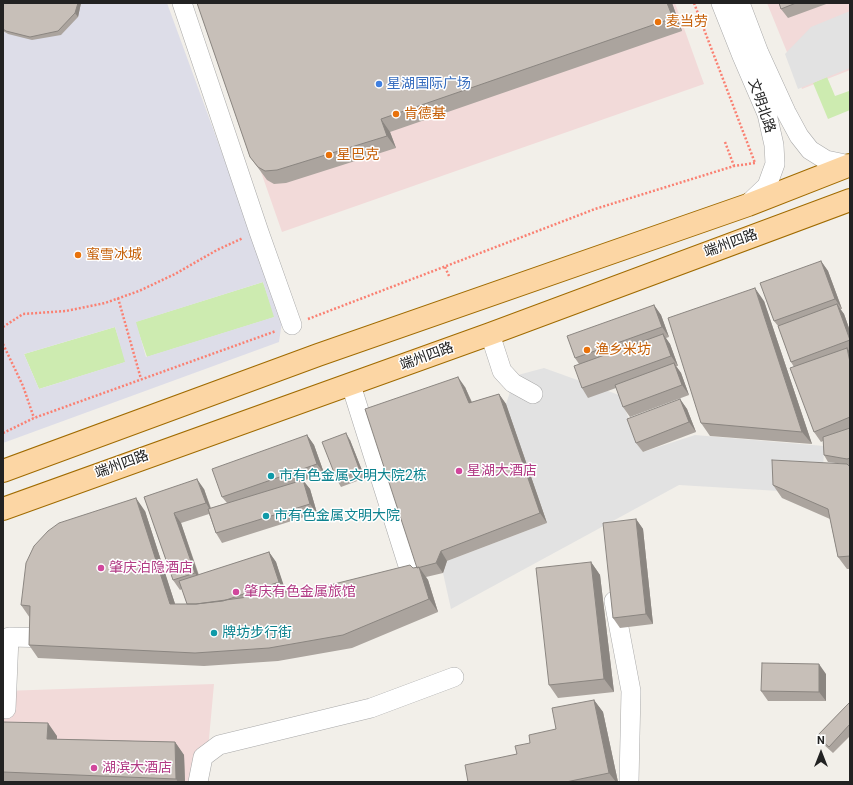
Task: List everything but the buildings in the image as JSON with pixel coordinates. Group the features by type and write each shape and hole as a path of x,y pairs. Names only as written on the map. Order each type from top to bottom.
{"main road":[{"path":"3,471 318,355 748,204 850,165"},
{"name":"端州四路","path":"3,509 490,334 849,202"}],"street":[{"path":"182,3 292,325"},
{"name":"文明北路","path":"721,3 767,114 774,145 775,164 767,186 748,204"},
{"name":"文明北路","path":"740,3 762,60 786,112 800,136 810,150 826,160 850,165"},
{"path":"490,334 502,371"},
{"path":"351,384 415,588 400,593"},
{"path":"611,585 631,691 629,782"},
{"path":"6,709 9,637 72,639"},
{"path":"198,782 203,757 219,745 371,708 454,677"}],"path":[{"path":"694,3 754,163"},
{"path":"725,142 734,166"},
{"path":"3,433 34,418 292,325 595,210 734,166 754,163 775,164"},
{"path":"3,327 23,314 66,311 105,302 146,288 175,274 217,250 259,232"},
{"path":"445,267 449,276"},
{"path":"118,298 141,379"},
{"path":"3,344 23,386 34,418"}],"shaded area":[{"path":"81,3 167,3 283,315 279,342 3,443 3,31 8,34","holes":["263,282 274,317 146,357 136,322","115,327 125,362 39,389 24,354"]},
{"name":"星湖国际广场","path":"202,3 675,3 704,84 282,232"},
{"path":"767,3 850,3 850,70 802,89"},
{"path":"850,11 850,68 798,89 785,54 811,27"},
{"path":"544,368 619,395 643,452 695,435 824,446 823,473 779,491 679,485 451,609 443,573 447,561 547,523 506,404 513,383 518,375"},
{"path":"214,684 205,782 3,782 3,691"}],"green space":[{"path":"827,77 835,96 849,91 850,92 850,110 828,119 813,83"},
{"path":"263,282 275,317 147,357 135,322"},
{"path":"115,327 126,362 39,389 24,354"}],"place":[{"name":"麦当劳","path":"658,22"},
{"name":"星湖国际广场","path":"379,84"},
{"name":"肯德基","path":"396,114"},
{"name":"星巴克","path":"329,155"},
{"name":"蜜雪冰城","path":"78,255"},
{"name":"渔乡米坊","path":"587,350"},
{"name":"星湖大酒店","path":"459,471"},
{"name":"市有色金属文明大院2栋","path":"271,476"},
{"name":"市有色金属文明大院","path":"266,516"},
{"name":"肇庆泊隐酒店","path":"101,568"},
{"name":"肇庆有色金属旅馆","path":"236,592"},
{"name":"牌坊步行街","path":"214,633"},
{"name":"湖滨大酒店","path":"94,768"}]}
